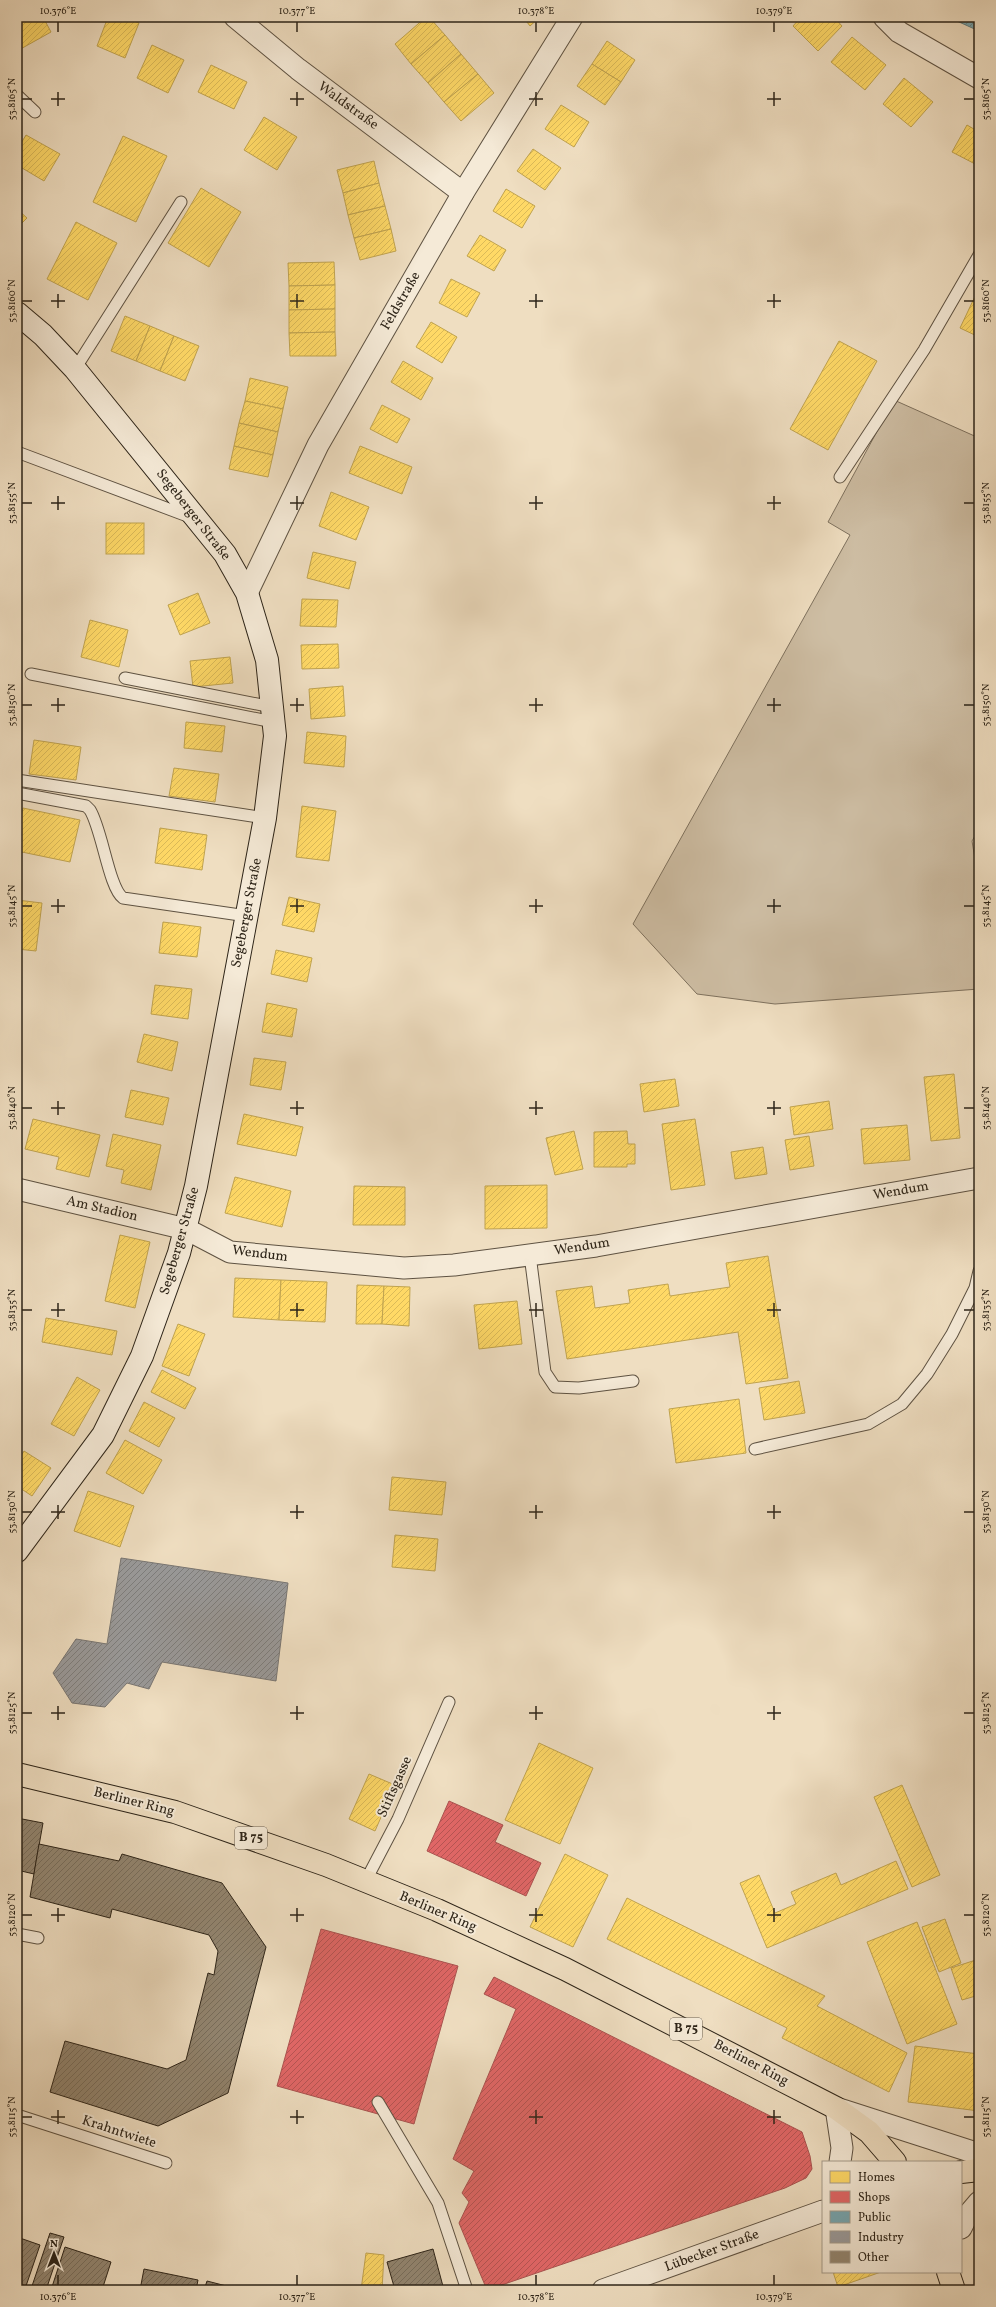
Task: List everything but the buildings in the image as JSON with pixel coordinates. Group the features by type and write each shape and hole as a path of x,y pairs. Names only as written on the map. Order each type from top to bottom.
{"main road":[{"name":"Segeberger Straße","path":"17,313 43,336 75,369 200,521 225,554 247,593 267,660 275,736 265,818 196,1186 186,1229 142,1356 103,1435 17,1551"},
{"name":"Berliner Ring","path":"17,1774 175,1812 280,1847 437,1910 565,1969 836,2108 869,2132 894,2161"},
{"path":"962,2172 979,2170"},
{"path":"948,2273 954,2290"}],"street":[{"name":"Waldstraße","path":"235,17 298,69 463,193"},
{"name":"Feldstraße","path":"247,593 318,445 463,193 572,17"},
{"path":"884,17 899,32 979,78"},
{"name":"Wendum","path":"186,1229 230,1252 404,1268 454,1265 604,1244 979,1178"},
{"name":"Am Stadion","path":"17,1189 186,1229"},
{"path":"836,2108 842,2148 840,2161"},
{"name":"Berliner Ring","path":"836,2108 979,2154"},
{"path":"962,2226 967,2216 979,2202"},
{"name":"Lübecker Straße","path":"603,2290 822,2210"}],"lane":[{"path":"17,95 35,112"},
{"path":"75,369 181,202"},
{"path":"840,478 924,350 979,255"},
{"path":"17,452 200,521"},
{"path":"31,674 272,715"},
{"path":"125,678 272,715"},
{"path":"17,780 265,818"},
{"path":"17,793 86,806 90,810 119,895 123,898 247,916"},
{"path":"530,1255 545,1372 555,1387 579,1388 633,1381"},
{"path":"755,1449 868,1424 902,1404 927,1374 952,1334 975,1288 979,1271"},
{"name":"Stiftsgasse","path":"365,1882 398,1818 449,1702"},
{"path":"17,1934 38,1938"},
{"path":"378,2102 438,2203 468,2290"},
{"name":"Krahntwiete","path":"17,2115 166,2164"}],"shaded area":[{"path":"894,400 979,438 979,829 972,841 979,883 979,989 775,1004 697,994 633,924 850,535 828,522"}]}
